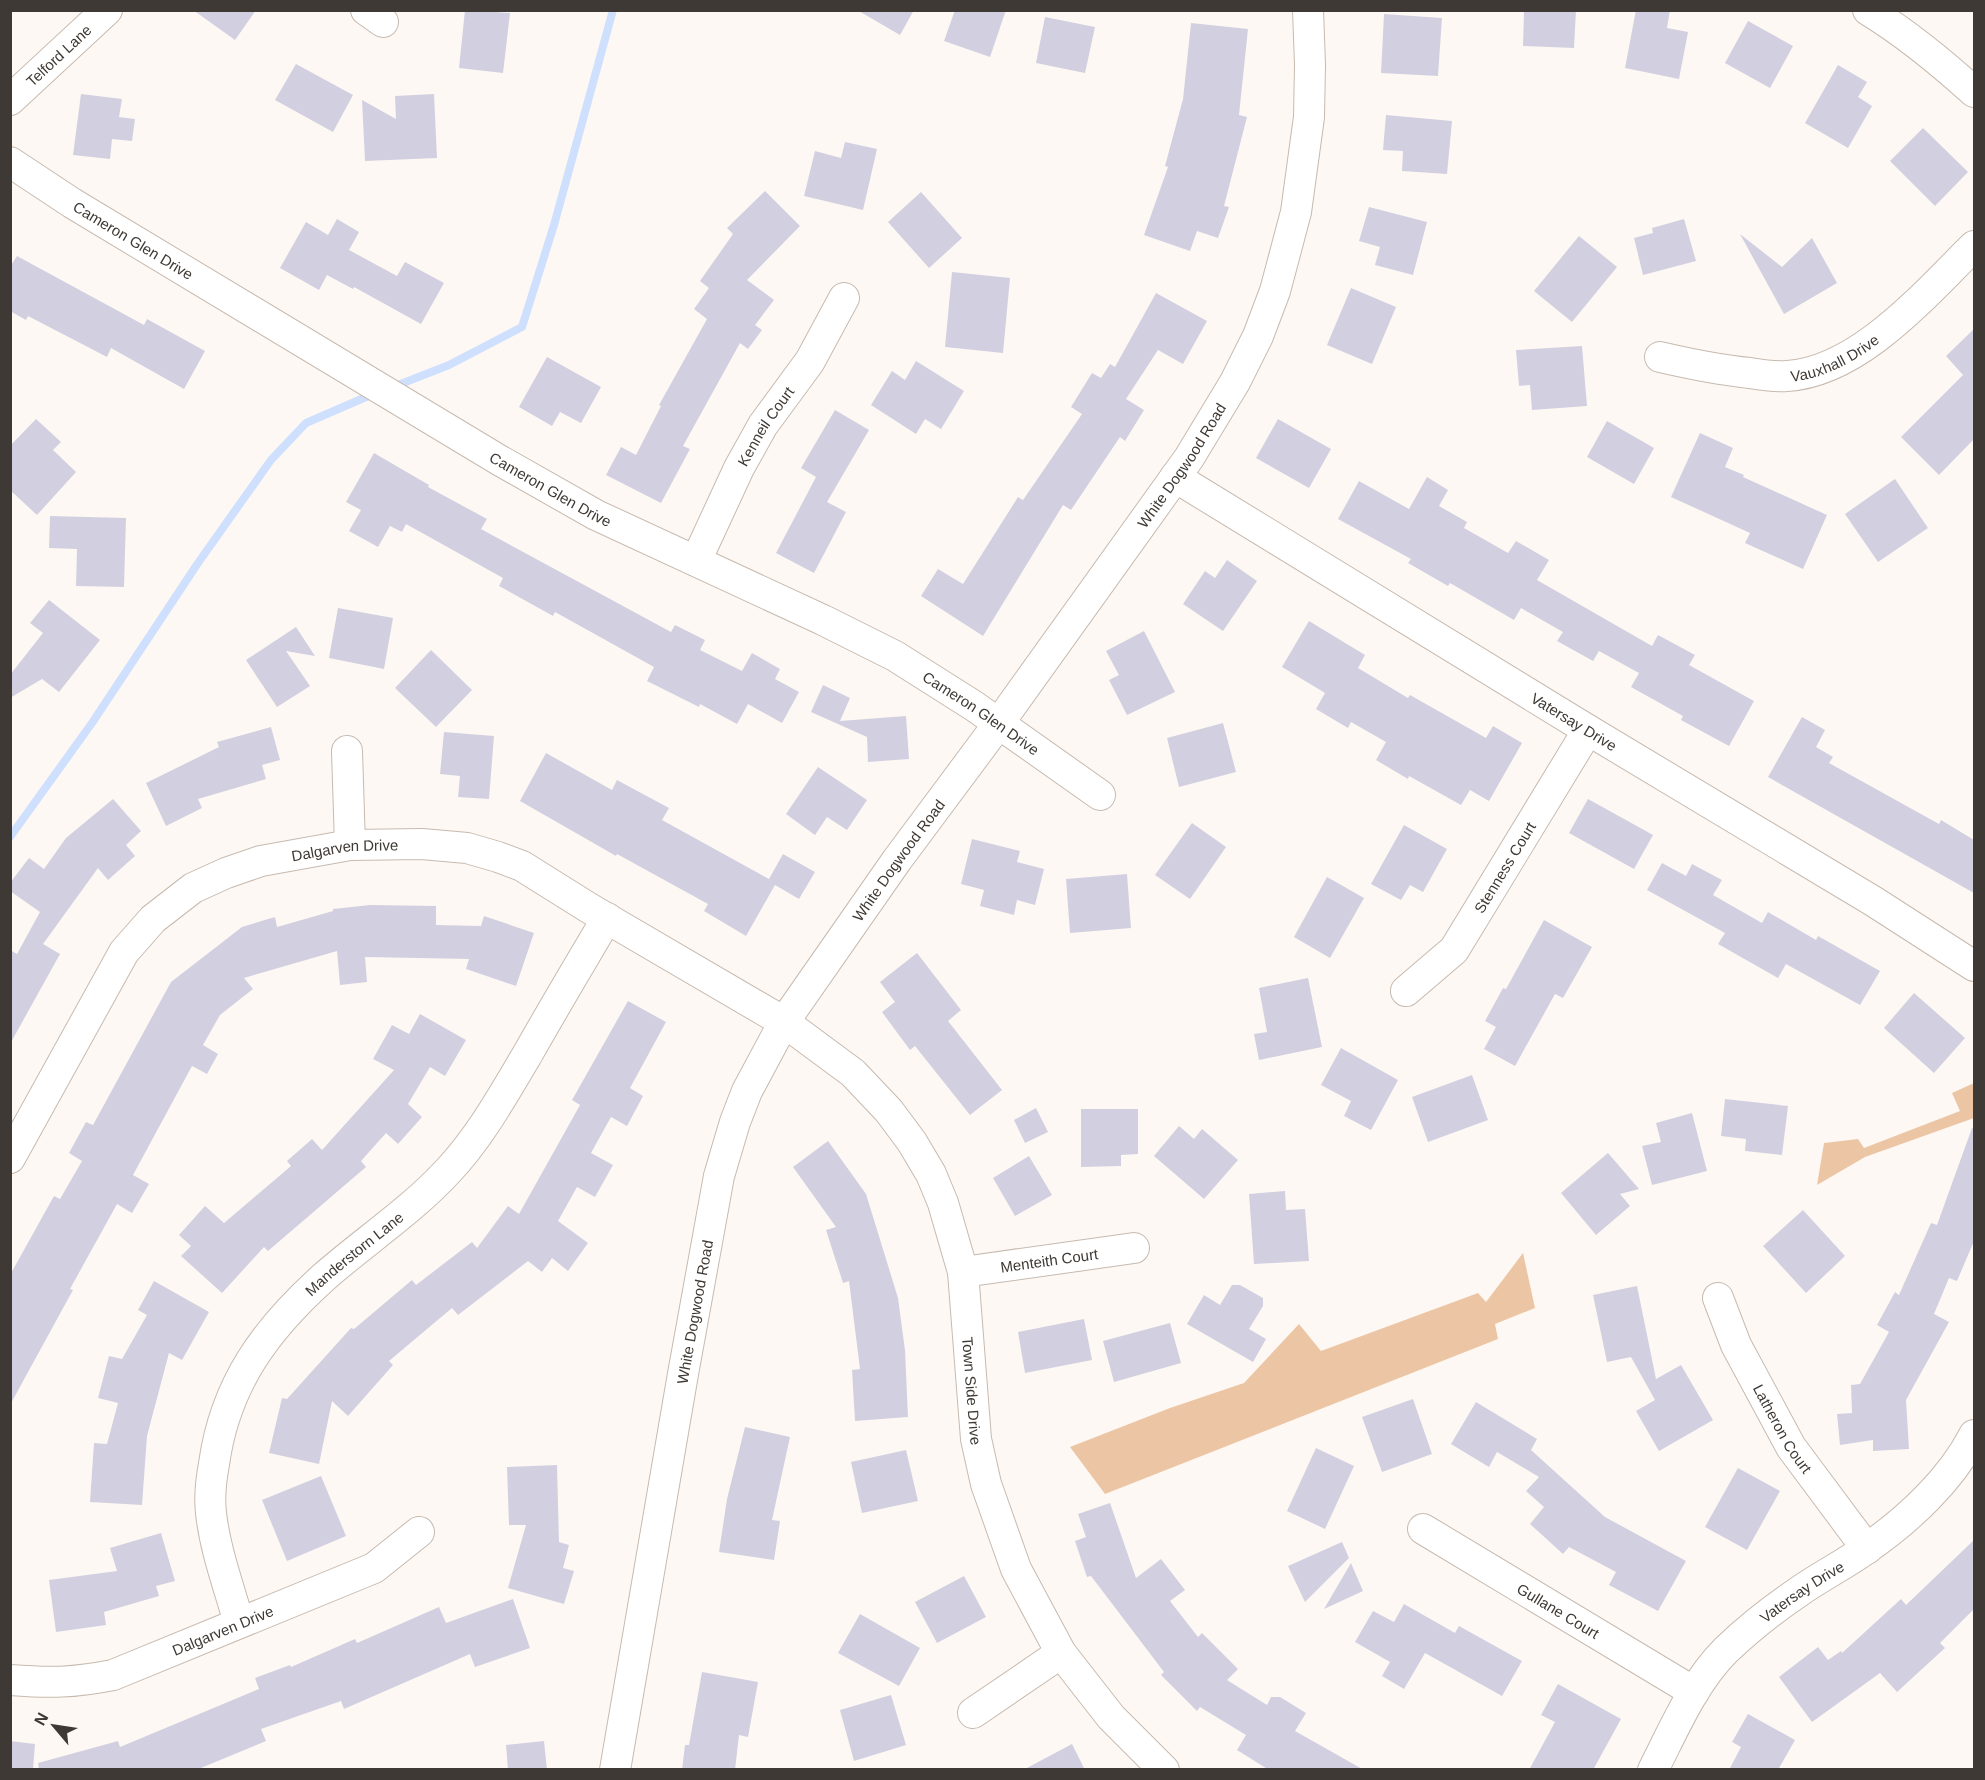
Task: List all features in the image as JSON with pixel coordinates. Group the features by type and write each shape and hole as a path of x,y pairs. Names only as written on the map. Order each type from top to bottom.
{"street":[{"name":"Telford Lane","path":"10,100 107,10"},
{"name":"White Dogwood Road","path":"615,1770 719,1176 747,1091 784,1022 897,860 999,723 1216,415 1258,336 1275,291 1296,212 1309,117 1308,10"},
{"path":"1868,10 1896,27 1939,60 1974,92"},
{"name":"Cameron Glen Drive","path":"10,162 72,203 499,460 596,515 823,620 895,656 999,723 1100,795"},
{"name":"Vauxhall Drive","path":"1660,357 1760,375 1786,377 1820,371 1887,330 1974,246"},
{"name":"Kenneil Court","path":"696,561 739,468 758,434 810,361 844,298"},
{"name":"Vatersay Drive","path":"1174,477 1873,901 1974,966"},
{"name":"Stenness Court","path":"1406,991 1454,950 1588,730"},
{"path":"347,751 350,845"},
{"name":"Dalgarven Drive","path":"10,1158 124,952 153,919 193,888 226,873 261,861 350,845 422,844 467,848 522,866 784,1022"},
{"name":"Manderstorn Lane","path":"239,1623 215,1538 210,1490 223,1418 235,1388 255,1351 286,1314 325,1277 404,1212 448,1171 476,1137 607,918"},
{"name":"Town Side Drive","path":"784,1022 853,1072 889,1111 912,1142 931,1174 943,1203 963,1272 976,1439 986,1484 1016,1569 1061,1653 1111,1717 1164,1770"},
{"name":"Menteith Court","path":"963,1272 1134,1248"},
{"name":"Latheron Court","path":"1718,1298 1736,1344 1791,1447 1867,1549"},
{"name":"Vatersay Drive","path":"1653,1770 1707,1672 1758,1622 1797,1592 1867,1549 1909,1514 1945,1477 1974,1434"},
{"name":"Gullane Court","path":"1423,1529 1694,1692"},
{"name":"Dalgarven Drive","path":"10,1680 55,1684 112,1675 374,1568 419,1532"},
{"path":"973,1713 1061,1653"}],"shaded area":[{"path":"1974,1083 1974,1118 1865,1157 1817,1185 1824,1143 1858,1139 1864,1148 1960,1111 1952,1093"},
{"path":"1523,1253 1535,1308 1495,1324 1498,1339 1105,1494 1070,1447 1170,1408 1244,1383 1299,1324 1321,1351 1478,1293 1486,1302"}],"building":[{"path":"193,10 256,10 235,40"},
{"path":"465,10 510,13 503,73 459,68"},
{"path":"857,10 914,10 900,35"},
{"path":"955,10 1006,10 990,57 944,41"},
{"path":"1524,10 1576,10 1574,48 1523,46"},
{"path":"1636,10 1670,10 1667,28 1688,32 1679,79 1625,68"},
{"path":"1384,14 1442,18 1438,76 1381,73"},
{"path":"1045,17 1095,27 1085,73 1036,63"},
{"path":"1748,21 1793,46 1770,88 1725,63"},
{"path":"1191,23 1248,29 1239,115 1247,117 1224,206 1229,207 1218,238 1197,231 1190,251 1144,235 1168,167 1165,166 1183,99"},
{"path":"296,64 353,95 333,132 275,100"},
{"path":"1838,65 1867,82 1858,97 1872,106 1848,148 1805,123"},
{"path":"81,94 122,99 119,117 135,119 132,141 112,139 110,159 73,155"},
{"path":"434,94 437,158 365,161 362,100 396,119 395,96"},
{"path":"1386,115 1452,121 1447,174 1402,171 1403,151 1383,150"},
{"path":"1923,128 1968,172 1935,206 1890,161"},
{"path":"845,142 877,149 863,210 804,196 815,151 841,158"},
{"path":"765,191 800,226 747,280 774,300 755,325 762,330 748,349 740,343 683,446 690,449 661,503 606,475 621,447 636,455 661,406 659,405 707,319 694,309 709,288 700,281 733,234 727,228"},
{"path":"921,192 962,238 929,268 888,222"},
{"path":"1369,207 1427,222 1413,275 1375,265 1380,247 1359,241"},
{"path":"337,219 359,232 349,250 397,276 405,262 444,283 421,324 354,287 353,289 327,275 319,290 280,268 306,222 328,235"},
{"path":"1684,219 1696,261 1643,275 1634,238 1653,233 1652,228"},
{"path":"1740,234 1782,267 1812,238 1837,283 1784,314"},
{"path":"1579,236 1617,267 1572,322 1534,291"},
{"path":"17,256 144,325 147,319 205,351 184,389 111,348 107,357 28,316 26,320 10,311 10,267"},
{"path":"952,272 1010,278 1003,353 945,347"},
{"path":"1351,288 1396,307 1372,364 1327,345"},
{"path":"1156,293 1207,321 1183,364 1158,350 1126,399 1144,410 1125,441 1120,437 1071,510 1063,505 983,636 921,596 938,569 963,584 1018,497 1023,500 1082,414 1071,407 1092,373 1101,378 1110,364 1115,367"},
{"path":"1974,329 1974,439 1939,475 1901,437 1963,375 1946,356"},
{"path":"1582,346 1587,406 1532,410 1530,385 1519,386 1516,350"},
{"path":"547,357 601,387 581,423 560,412 552,426 519,407"},
{"path":"916,361 964,391 941,429 925,419 916,434 871,405 892,371 905,380"},
{"path":"835,410 869,430 827,502 846,512 814,573 776,553 816,477 801,468"},
{"path":"36,419 61,442 53,450 76,472 37,515 10,490 10,446"},
{"path":"1278,419 1331,449 1309,488 1256,458"},
{"path":"1607,421 1654,448 1634,484 1587,457"},
{"path":"1700,433 1733,448 1725,467 1827,515 1803,569 1745,543 1750,533 1671,497"},
{"path":"374,453 429,485 428,487 487,519 481,529 671,632 675,625 705,640 700,650 742,671 752,653 780,669 775,679 799,692 782,723 748,704 737,724 700,704 699,707 647,681 654,667 555,612 553,616 499,586 503,578 406,524 402,532 390,526 378,547 349,531 361,510 346,502"},
{"path":"1427,477 1448,490 1439,506 1467,522 1464,528 1508,553 1516,541 1549,560 1537,580 1652,646 1658,635 1695,655 1689,665 1754,701 1729,746 1681,720 1683,716 1631,687 1639,673 1599,651 1593,661 1557,641 1563,632 1521,608 1514,620 1450,583 1448,586 1408,563 1411,559 1338,519 1359,481 1409,509"},
{"path":"1895,479 1928,528 1878,562 1845,514"},
{"path":"50,516 126,518 124,587 76,586 77,549 49,548"},
{"path":"1227,560 1257,581 1223,631 1183,604 1205,571 1215,578"},
{"path":"49,600 100,640 59,692 42,679 10,698 10,675 43,633 30,623"},
{"path":"338,608 393,618 384,669 329,658"},
{"path":"1309,621 1365,655 1358,668 1408,698 1410,695 1486,738 1493,726 1522,743 1489,801 1470,790 1461,805 1409,776 1408,779 1376,760 1386,742 1351,722 1348,728 1316,709 1325,693 1282,667"},
{"path":"296,627 315,656 286,651 310,686 277,707 246,660"},
{"path":"1144,631 1175,692 1127,715 1109,680 1119,675 1106,651"},
{"path":"431,650 472,690 436,727 395,688"},
{"path":"823,685 850,698 840,721 906,716 909,759 868,762 867,737 811,712"},
{"path":"1802,717 1825,730 1816,747 1833,757 1829,763 1939,824 1941,820 1974,840 1974,893 1768,777"},
{"path":"1223,723 1236,772 1179,787 1167,738"},
{"path":"271,727 280,760 262,765 266,779 198,799 202,808 166,826 146,783 219,747 217,742"},
{"path":"444,732 494,736 489,799 458,797 460,776 440,774"},
{"path":"546,753 612,790 617,780 669,808 662,820 769,879 783,854 815,872 799,899 775,885 746,936 704,911 708,904 617,854 616,856 520,801"},
{"path":"818,767 867,800 847,830 827,817 815,835 786,814"},
{"path":"113,799 141,831 126,845 135,856 108,880 98,868 43,944 60,954 10,1044 10,950 17,954 40,912 10,891 10,883 29,858 44,869 66,838"},
{"path":"1588,799 1653,835 1634,869 1569,833"},
{"path":"1192,823 1226,847 1190,899 1155,875"},
{"path":"1404,825 1447,849 1423,892 1410,885 1401,900 1371,884"},
{"path":"972,839 1020,851 1017,862 1044,869 1035,905 1017,900 1014,915 980,906 984,890 961,884"},
{"path":"1662,863 1686,876 1692,864 1722,880 1713,895 1762,923 1768,912 1816,940 1818,936 1880,971 1860,1005 1786,964 1778,978 1718,944 1725,933 1647,890"},
{"path":"1127,874 1131,928 1070,933 1066,879"},
{"path":"1327,877 1364,898 1330,958 1294,937"},
{"path":"370,905 436,906 436,925 481,926 484,916 534,933 516,986 466,969 469,959 365,957 367,982 340,985 337,951 244,978 253,989 220,1015 203,1045 218,1054 207,1074 192,1066 133,1175 149,1184 132,1213 117,1204 10,1405 10,1275 54,1196 60,1199 82,1161 69,1153 86,1122 93,1125 171,982 242,927 275,917 277,927 333,911 333,909"},
{"path":"1544,920 1592,947 1563,998 1555,994 1515,1066 1484,1049 1496,1027 1485,1021 1503,988 1506,989"},
{"path":"917,953 961,1010 948,1021 1002,1090 970,1115 915,1046 910,1050 882,1012 895,1002 880,982"},
{"path":"1308,978 1322,1047 1259,1060 1254,1034 1267,1032 1259,988"},
{"path":"1914,993 1965,1038 1934,1073 1884,1028"},
{"path":"628,1001 666,1022 630,1088 643,1096 627,1126 611,1117 591,1153 613,1165 595,1197 577,1187 558,1221 588,1243 568,1271 552,1258 542,1272 528,1261 458,1315 452,1308 389,1361 393,1365 348,1416 332,1401 319,1464 269,1453 282,1398 287,1399 351,1328 354,1329 412,1280 416,1285 472,1242 477,1248 508,1206 519,1214 580,1105 572,1100"},
{"path":"420,1014 466,1040 445,1076 430,1067 408,1104 422,1117 398,1144 386,1133 361,1161 366,1167 268,1251 264,1247 222,1293 181,1256 191,1246 179,1235 205,1206 224,1223 291,1166 287,1161 312,1139 322,1150 394,1070 373,1059 392,1025 409,1034"},
{"path":"1341,1048 1398,1080 1371,1130 1344,1116 1351,1101 1321,1085"},
{"path":"1472,1075 1488,1120 1428,1142 1412,1097"},
{"path":"1725,1099 1788,1106 1782,1155 1745,1151 1746,1139 1721,1136"},
{"path":"1036,1108 1048,1132 1025,1143 1014,1120"},
{"path":"1081,1109 1138,1109 1138,1154 1121,1155 1121,1166 1081,1167"},
{"path":"1692,1113 1707,1171 1652,1185 1642,1146 1661,1142 1656,1123"},
{"path":"1179,1126 1194,1139 1202,1129 1238,1160 1204,1199 1154,1156"},
{"path":"1972,1128 1974,1129 1974,1241 1957,1281 1949,1278 1934,1314 1949,1322 1906,1400 1909,1449 1873,1451 1873,1440 1840,1445 1837,1414 1852,1413 1851,1385 1860,1384 1889,1332 1877,1325 1895,1292 1899,1295 1931,1223 1937,1225"},
{"path":"828,1141 866,1194 898,1298 905,1350 908,1417 855,1421 852,1370 860,1369 849,1281 843,1283 826,1230 836,1227 793,1167"},
{"path":"1608,1153 1639,1189 1620,1194 1630,1206 1596,1235 1561,1193"},
{"path":"1029,1156 1052,1195 1015,1216 993,1178"},
{"path":"1285,1191 1286,1210 1305,1209 1309,1261 1254,1264 1249,1194"},
{"path":"1803,1210 1845,1256 1806,1293 1763,1246"},
{"path":"154,1281 209,1312 182,1360 169,1353 147,1436 142,1505 90,1502 94,1443 107,1444 118,1403 98,1398 109,1356 122,1359 147,1315 138,1310"},
{"path":"1232,1285 1240,1285 1263,1298 1263,1306 1249,1329 1266,1339 1253,1362 1187,1324 1204,1295 1220,1305"},
{"path":"1637,1286 1656,1379 1681,1365 1713,1420 1659,1451 1636,1411 1655,1400 1631,1357 1607,1362 1593,1295"},
{"path":"1084,1319 1092,1360 1025,1373 1018,1332"},
{"path":"1170,1323 1181,1363 1114,1382 1103,1341"},
{"path":"1413,1399 1432,1454 1382,1472 1362,1417"},
{"path":"1476,1402 1537,1439 1531,1450 1605,1517 1686,1561 1658,1611 1609,1585 1616,1572 1569,1547 1563,1554 1530,1524 1544,1507 1526,1491 1539,1477 1497,1452 1489,1467 1451,1444"},
{"path":"745,1427 790,1437 772,1520 780,1521 774,1560 719,1552 727,1499"},
{"path":"1316,1448 1354,1466 1325,1529 1287,1511"},
{"path":"906,1450 918,1501 862,1513 851,1462"},
{"path":"557,1465 559,1542 569,1545 563,1568 574,1571 564,1604 508,1588 526,1525 509,1525 507,1467"},
{"path":"1738,1468 1780,1491 1747,1550 1705,1527"},
{"path":"321,1476 346,1536 287,1561 262,1500"},
{"path":"1110,1503 1136,1578 1161,1559 1185,1590 1170,1601 1198,1637 1202,1633 1238,1669 1227,1680 1267,1705 1271,1697 1280,1697 1306,1713 1295,1731 1364,1770 1269,1770 1237,1750 1246,1735 1200,1707 1197,1711 1161,1675 1164,1672 1091,1576 1087,1577 1075,1541 1086,1537 1078,1514"},
{"path":"161,1533 175,1581 156,1586 159,1596 104,1612 106,1625 56,1632 49,1580 117,1571 110,1548"},
{"path":"1974,1540 1974,1609 1940,1643 1945,1648 1897,1692 1880,1673 1812,1722 1779,1677 1818,1647 1828,1660 1841,1651 1842,1653 1901,1599 1906,1605"},
{"path":"1342,1542 1349,1558 1305,1602 1288,1566"},
{"path":"1351,1563 1363,1591 1324,1609"},
{"path":"964,1576 986,1617 937,1643 915,1602"},
{"path":"513,1599 530,1648 475,1667 470,1654 344,1709 341,1701 261,1729 266,1741 196,1770 39,1770 38,1763 118,1741 120,1747 259,1689 255,1678 290,1665 291,1667 355,1639 357,1643 439,1607 446,1623"},
{"path":"1404,1604 1455,1633 1459,1626 1522,1661 1502,1696 1425,1653 1404,1689 1382,1676 1390,1662 1355,1642 1373,1611 1394,1622"},
{"path":"860,1614 920,1648 899,1686 838,1653"},
{"path":"702,1672 758,1682 748,1737 739,1735 735,1770 682,1770 685,1745 689,1745"},
{"path":"1558,1684 1621,1719 1593,1770 1529,1770 1555,1722 1541,1715"},
{"path":"891,1695 906,1745 854,1761 840,1710"},
{"path":"1748,1714 1795,1740 1778,1770 1729,1770 1741,1747 1732,1742"},
{"path":"10,1741 35,1744 33,1770 10,1770"},
{"path":"544,1741 547,1770 508,1770 506,1745"},
{"path":"1072,1744 1085,1770 1023,1770"}],"waterway":[{"path":"393,387 449,365 522,327 554,225 613,10"},
{"path":"10,837 92,723 198,563 271,460 306,423 373,394"}]}
